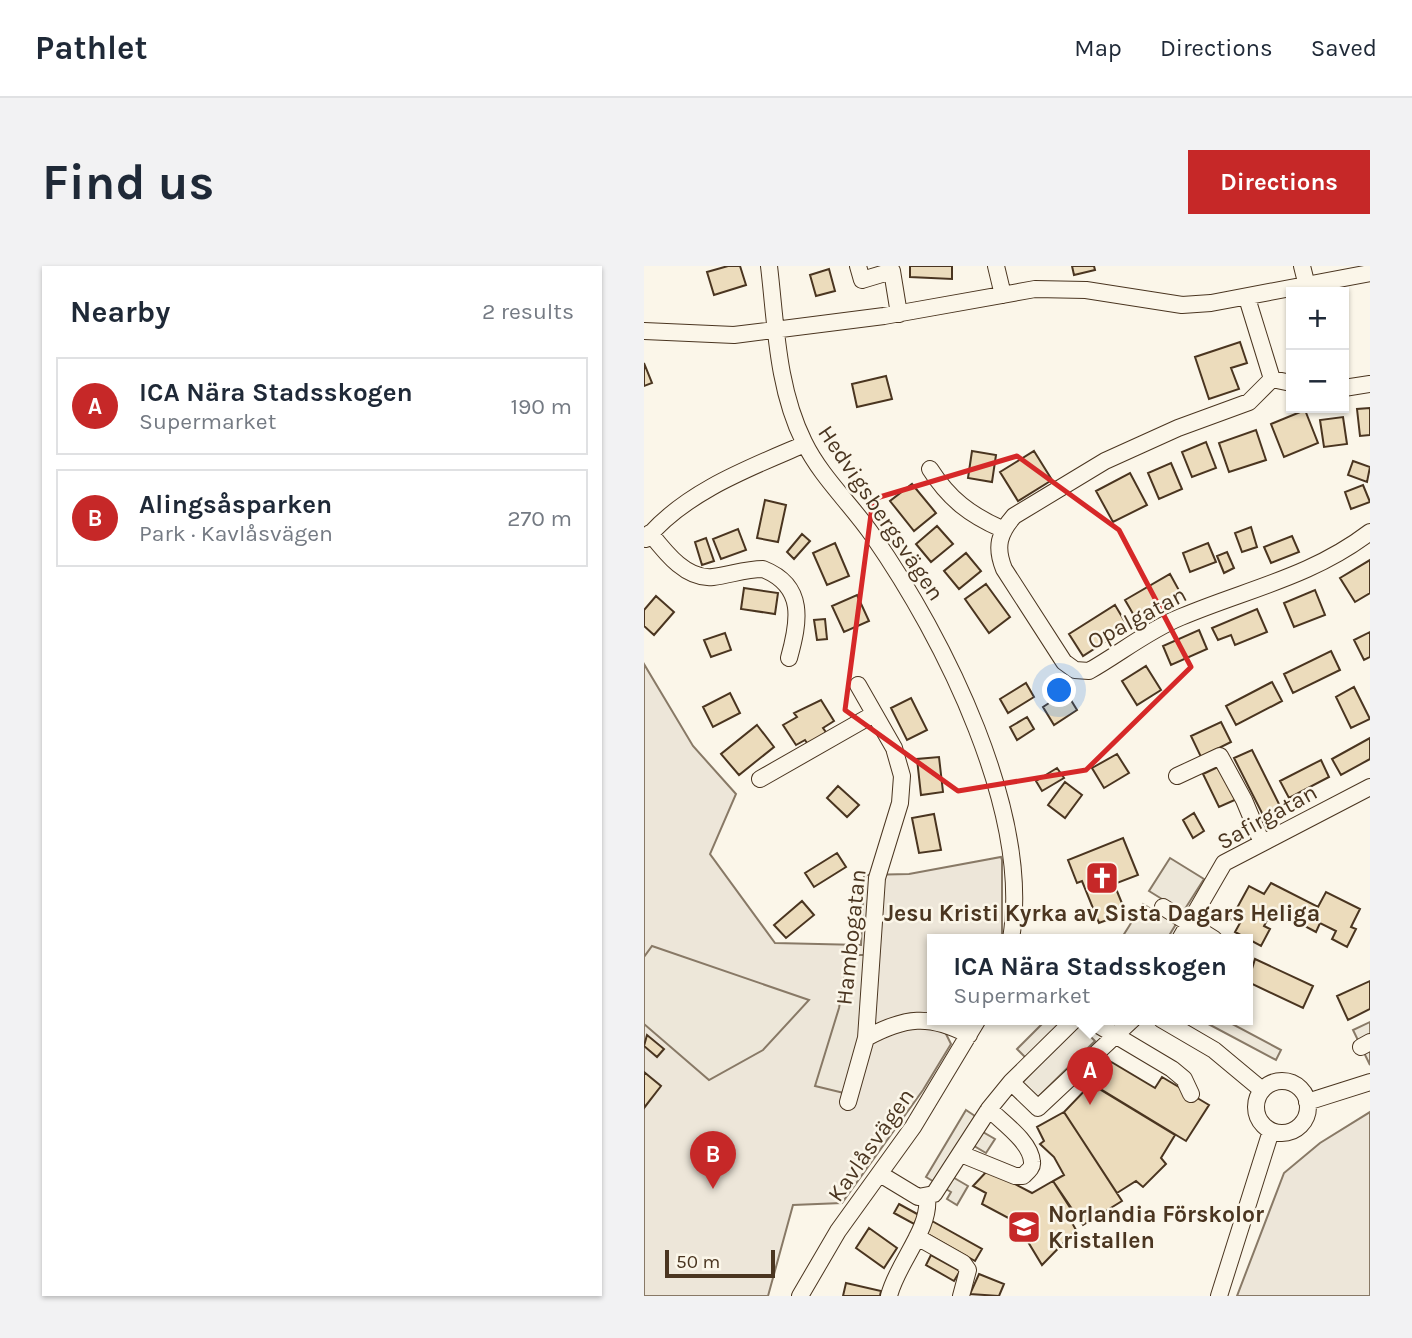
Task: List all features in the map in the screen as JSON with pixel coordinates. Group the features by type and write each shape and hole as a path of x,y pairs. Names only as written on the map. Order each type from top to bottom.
{"street":[{"name":"Hedvigsbergsvägen","path":"769,266 776,329 790,410 805,444 898,574 954,676 1000,797 1010,836 1015,909 1012,934"},
{"path":"859,266 862,280 892,271 899,314"},
{"path":"996,266 1003,295"},
{"path":"1302,266 1307,286"},
{"path":"644,331 705,336 776,329 899,314 1035,289 1086,290 1182,305 1247,298 1370,273"},
{"path":"1247,298 1272,379"},
{"path":"1272,379 1286,382"},
{"path":"930,469 945,492 958,505 978,519 1002,529 1014,516 1105,461 1178,428 1249,402 1272,379"},
{"path":"1349,387 1370,384"},
{"path":"789,659 798,625 793,596 787,584 763,569 711,577 692,574 647,537 674,512 722,481 805,444"},
{"name":"Opalgatan","path":"1002,529 998,554 1004,569 1064,662 1075,670 1089,671 1178,618 1292,578 1339,554 1370,533"},
{"name":"Hambogatan","path":"848,1102 866,1038 877,878 900,803 902,776 894,748 858,685"},
{"path":"760,779 874,714"},
{"path":"1177,776 1220,756 1244,800 1262,844"},
{"name":"Safirgatan","path":"1183,934 1224,863 1370,787"},
{"path":"1163,907 1206,934"},
{"path":"866,1038 908,1021 927,1019"},
{"path":"949,1025 970,1035"},
{"name":"Kavlåsvägen","path":"800,1296 838,1231 913,1127 975,1025"},
{"path":"880,1174 906,1192 927,1197 941,1187 989,1109 1011,1082 1069,1025"},
{"path":"1099,1025 1178,1074 1189,1086 1191,1094"},
{"path":"1011,1082 1038,1108 1127,1025"},
{"path":"1171,1025 1214,1050 1262,1090"},
{"path":"1286,1081 1298,1087 1307,1102 1305,1119 1296,1129 1284,1133 1271,1131 1260,1121 1256,1112 1256,1103 1262,1090 1273,1082 1286,1081"},
{"path":"1307,1102 1370,1082"},
{"path":"961,1154 1015,1176 1023,1176 1031,1168 1032,1161 1024,1145 989,1109"},
{"path":"1219,1296 1271,1131"},
{"path":"889,1296 898,1266 917,1237 927,1213 927,1197"},
{"path":"917,1237 963,1263 968,1270 961,1296"}],"highlighted area":[{"path":"1017,456 1119,530 1191,667 1086,770 958,791 845,710 873,499"}],"shaded area":[{"path":"644,664 693,746 736,794 710,854 775,943 861,945 864,875 909,874 1001,857 1002,934 927,934 927,1025 951,1025 946,1034 951,1044 923,1090 842,1203 793,1205 768,1296 644,1296"},
{"path":"1170,858 1204,879 1183,912 1149,891"},
{"path":"1143,904 1176,924 1170,934 1124,934"},
{"path":"652,946 809,1000 763,1050 709,1080 644,1024 644,957"},
{"path":"848,955 868,955 861,1025 848,1094 815,1086 839,1008"},
{"path":"1370,1022 1370,1065 1353,1030"},
{"path":"1041,1025 1079,1025 1095,1041 1036,1099 1021,1084 1036,1068 1017,1049"},
{"path":"1210,1025 1234,1025 1281,1050 1276,1060"},
{"path":"966,1110 975,1116 971,1125 995,1139 986,1153 962,1139 944,1172 968,1186 957,1205 947,1199 951,1192 926,1177"},
{"path":"1370,1112 1370,1296 1237,1296 1284,1173 1320,1143"}],"building":[{"path":"728,266 740,266 746,285 714,295 707,272"},
{"path":"910,266 952,266 952,279 910,277"},
{"path":"1072,266 1094,266 1095,270 1074,275"},
{"path":"829,269 835,291 816,296 810,275"},
{"path":"1240,342 1247,363 1231,368 1239,389 1209,399 1195,357"},
{"path":"644,363 652,383 644,386"},
{"path":"886,376 892,399 857,407 852,384"},
{"path":"1370,408 1370,435 1360,436 1357,409"},
{"path":"1298,413 1306,413 1318,443 1284,457 1271,424"},
{"path":"1343,417 1347,444 1324,447 1320,420"},
{"path":"1256,430 1266,460 1229,472 1219,443"},
{"path":"1206,442 1216,468 1192,477 1182,452"},
{"path":"972,451 996,455 992,482 968,478"},
{"path":"1034,451 1052,480 1018,501 1000,472"},
{"path":"1353,461 1370,467 1367,482 1348,475"},
{"path":"1171,463 1182,489 1159,499 1148,473"},
{"path":"1130,473 1147,505 1113,522 1096,491"},
{"path":"912,484 936,513 914,531 890,501"},
{"path":"1363,485 1370,502 1351,509 1345,492"},
{"path":"765,500 786,505 778,542 757,538"},
{"path":"937,526 953,544 931,562 916,544"},
{"path":"1251,527 1257,547 1242,552 1235,533"},
{"path":"738,529 746,550 721,559 713,539"},
{"path":"802,534 810,541 794,559 787,552"},
{"path":"1292,536 1299,552 1271,563 1264,547"},
{"path":"706,538 714,561 702,565 695,542"},
{"path":"835,543 849,576 827,585 813,553"},
{"path":"1208,543 1216,562 1190,572 1183,553"},
{"path":"1227,552 1234,568 1224,573 1217,556"},
{"path":"966,553 981,571 959,589 944,571"},
{"path":"1370,560 1370,593 1355,602 1340,578"},
{"path":"1170,574 1181,594 1136,619 1125,600"},
{"path":"986,584 1010,617 989,633 965,599"},
{"path":"744,588 778,593 775,614 741,609"},
{"path":"1315,590 1325,615 1294,627 1284,603"},
{"path":"857,595 869,621 844,632 832,606"},
{"path":"656,596 674,612 654,635 644,626 644,610"},
{"path":"1115,605 1128,627 1083,656 1069,634"},
{"path":"1257,609 1267,632 1235,645 1231,635 1218,640 1212,628"},
{"path":"825,619 827,639 817,640 814,620"},
{"path":"1199,630 1207,649 1171,665 1163,646"},
{"path":"1370,632 1370,657 1364,660 1354,640"},
{"path":"725,633 731,650 711,657 704,640"},
{"path":"1331,651 1340,670 1293,693 1284,674"},
{"path":"1146,666 1161,690 1137,705 1122,681"},
{"path":"1272,682 1282,701 1236,725 1226,706"},
{"path":"1026,683 1034,697 1008,713 1000,699"},
{"path":"1354,687 1370,719 1351,728 1336,697"},
{"path":"1066,692 1077,710 1054,725 1043,707"},
{"path":"730,693 740,713 713,727 703,707"},
{"path":"911,698 927,730 907,740 891,708"},
{"path":"821,700 834,721 823,728 828,735 809,746 805,740 796,745 783,725 797,717 794,713"},
{"path":"1027,717 1034,729 1017,740 1010,727"},
{"path":"1221,722 1231,742 1201,757 1191,736"},
{"path":"757,725 774,747 739,775 721,754"},
{"path":"1370,738 1370,759 1341,775 1332,759"},
{"path":"1252,750 1281,808 1264,817 1234,758"},
{"path":"1117,754 1129,773 1104,788 1092,768"},
{"path":"939,757 943,792 921,795 917,759"},
{"path":"1321,760 1329,777 1289,798 1280,781"},
{"path":"1220,766 1237,799 1219,807 1203,774"},
{"path":"1057,768 1064,778 1042,791 1036,781"},
{"path":"1065,782 1082,795 1065,818 1048,805"},
{"path":"838,786 859,805 847,817 827,798"},
{"path":"1194,813 1204,831 1193,838 1183,820"},
{"path":"934,814 941,850 919,853 912,818"},
{"name":"Jesu Kristi Kyrka av Sista Dagars Heliga","path":"1123,838 1138,875 1114,884 1126,913 1099,923 1082,881 1077,883 1068,860"},
{"path":"837,853 846,867 814,887 805,873"},
{"path":"1271,883 1318,907 1326,892 1360,909 1351,927 1356,929 1347,947 1332,939 1336,931 1320,923 1316,932 1273,909 1264,926 1270,929 1261,946 1253,942 1253,934 1235,932 1240,923 1231,919 1249,886 1264,894"},
{"path":"802,901 814,915 786,938 774,925"},
{"path":"1255,959 1313,986 1303,1008 1253,984"},
{"path":"1370,981 1370,1009 1348,1020 1337,996"},
{"path":"647,1035 664,1049 657,1057 644,1046"},
{"path":"1103,1057 1155,1088 1162,1077 1209,1105 1186,1141 1089,1082"},
{"path":"644,1072 661,1086 644,1108"},
{"path":"1091,1084 1175,1135 1161,1158 1166,1164 1143,1187 1136,1181 1117,1193 1064,1112"},
{"path":"1064,1112 1122,1201 1083,1225 1053,1181 1064,1175 1054,1157 1040,1144 1044,1141 1037,1127"},
{"path":"988,1170 1032,1193 1053,1181 1076,1217 1071,1221 1076,1230 1042,1265 1016,1222 982,1204 986,1193 973,1186"},
{"path":"899,1204 919,1215 914,1224 894,1213"},
{"path":"932,1221 982,1249 975,1261 926,1233"},
{"path":"869,1228 897,1248 884,1268 856,1248"},
{"path":"931,1255 960,1271 954,1281 926,1265"},
{"path":"979,1274 1004,1284 999,1296 970,1294"},
{"path":"846,1283 881,1291 880,1296 843,1296"}],"place":[{"name":"Jesu Kristi Kyrka av Sista Dagars Heliga","path":"1102,878"},
{"name":"ICA Nära Stadsskogen","path":"1090,1105"},
{"name":"Alingsåsparken","path":"713,1189"},
{"name":"Norlandia Förskolor Kristallen","path":"1024,1227"}]}
